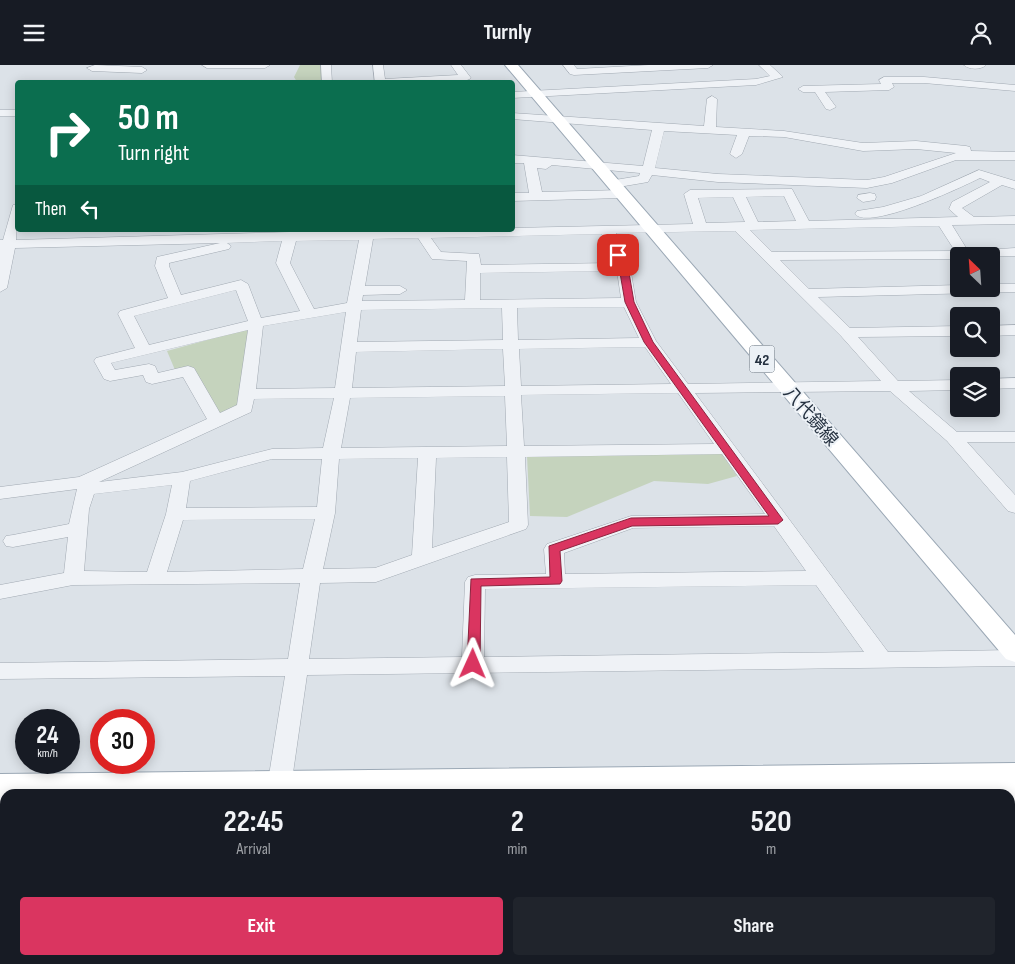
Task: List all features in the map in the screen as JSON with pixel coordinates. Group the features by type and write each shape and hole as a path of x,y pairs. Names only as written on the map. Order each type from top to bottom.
{"main road":[{"name":"八代鏡線","path":"511,65 652,228 786,388 1015,652"},
{"path":"0,786 279,789 1015,775"}],"street":[{"path":"207,65 265,65"},
{"path":"326,65 327,80"},
{"path":"378,65 380,80"},
{"path":"441,80 466,78 456,65"},
{"path":"568,65 574,72 708,65"},
{"path":"515,95 756,83 778,77 764,65"},
{"path":"969,65 981,65"},
{"path":"650,68 663,87"},
{"path":"91,70 142,70"},
{"path":"803,89 889,87 884,80 924,80 1015,87 1015,81"},
{"path":"818,89 830,107"},
{"path":"710,129 712,99"},
{"path":"0,113 15,113"},
{"path":"515,116 617,125 784,134 863,147 916,145 956,147 977,154"},
{"path":"515,197 618,189 644,179 659,126"},
{"path":"736,154 744,132"},
{"path":"536,196 530,163 648,170 736,179 866,184 888,181 945,159 977,154 1015,156"},
{"path":"515,159 598,167"},
{"path":"846,224 838,218 884,211 926,199 979,173 1015,161"},
{"path":"515,169 531,168"},
{"path":"979,173 1015,185"},
{"path":"971,221 955,209 957,205 1000,181"},
{"path":"702,227 690,194 788,192 805,225"},
{"path":"738,193 753,226"},
{"path":"869,197 884,211"},
{"path":"515,230 1015,220"},
{"path":"942,222 959,247"},
{"path":"0,288 5,270 5,244 14,225"},
{"path":"738,226 846,333 895,387 953,437 1014,505"},
{"path":"607,229 623,267 629,302 649,342 882,660"},
{"path":"5,244 122,235 188,234 290,237 368,232 438,232"},
{"path":"279,789 311,577 326,513 331,453 343,392 355,298 368,232"},
{"path":"421,233 436,256 474,257 472,304"},
{"path":"176,300 162,266 162,260 228,245 241,237"},
{"path":"290,237 283,263 308,312"},
{"path":"1000,253 1015,252"},
{"path":"768,256 950,255"},
{"path":"472,269 623,267"},
{"path":"85,485 245,408 256,323 241,284 126,314 145,351"},
{"path":"1000,289 1015,288"},
{"path":"806,293 950,290"},
{"path":"217,422 188,371 152,379 149,369 110,376 102,361 308,312 355,298 400,291"},
{"path":"355,298 472,304 629,302"},
{"path":"0,591 72,578 155,579 376,575 519,525 509,304"},
{"path":"1000,331 1015,330"},
{"path":"846,333 950,331"},
{"path":"349,347 649,342"},
{"path":"1000,384 1015,383"},
{"path":"247,394 950,385"},
{"path":"953,437 1015,437"},
{"path":"0,493 182,478 272,454 726,449"},
{"path":"422,559 427,452"},
{"path":"155,579 175,514 182,478"},
{"path":"72,578 80,509 85,485"},
{"path":"175,514 326,513"},
{"path":"556,581 554,549 631,522 778,520"},
{"path":"13,541 79,528"},
{"path":"473,664 475,582 821,578"},
{"path":"0,671 1015,658"}],"green space":[{"path":"300,65 321,65 325,80 296,80 294,77"},
{"path":"251,328 240,406 218,418 188,369 175,370 167,351"},
{"path":"722,454 737,476 708,484 654,481 567,517 530,516 527,456"}],"route":[{"path":"473,664 475,582 556,581 554,549 631,522 778,520 649,342 629,302 623,267 618,255"}]}
